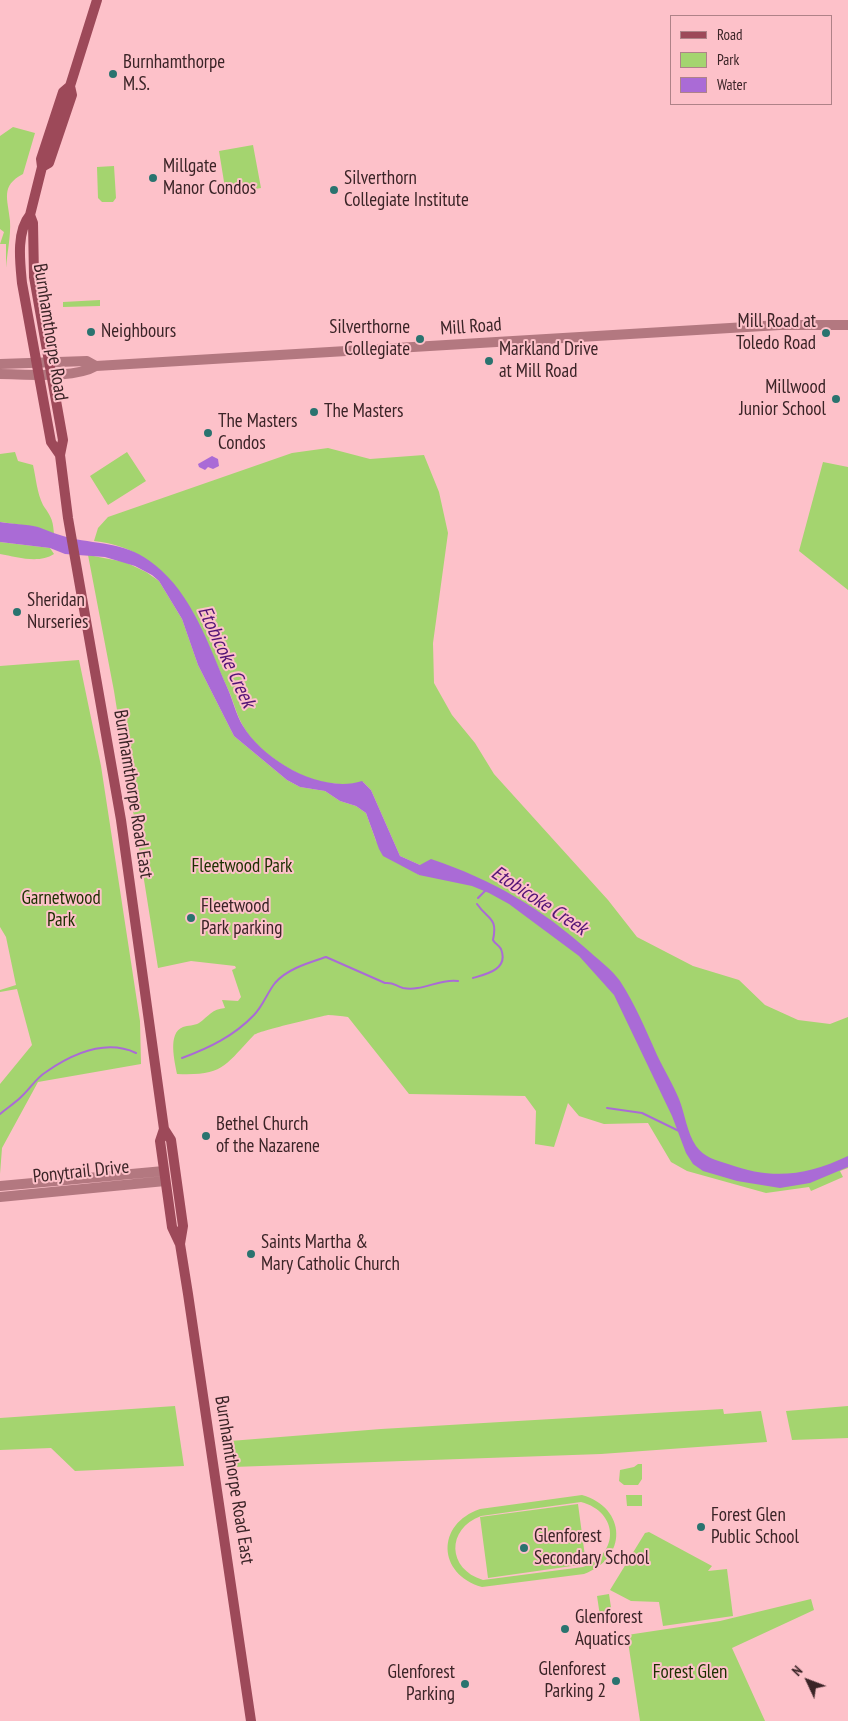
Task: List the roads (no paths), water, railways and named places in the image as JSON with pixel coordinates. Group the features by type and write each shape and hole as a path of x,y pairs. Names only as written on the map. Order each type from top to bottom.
{"main road":[{"name":"Burnhamthorpe Road","path":"60,460 51,442 22,283 20,257 24,222 30,214 42,167 41,159 62,92 70,86 96,0"},
{"name":"Burnhamthorpe Road","path":"30,214 33,223 34,277 63,440 60,460"},
{"name":"Burnhamthorpe Road East","path":"60,460 68,518 121,820 164,1129 171,1140 183,1226 180,1244"},
{"name":"Burnhamthorpe Road East","path":"164,1129 160,1141 172,1227 180,1244 218,1487 251,1721"}],"street":[{"name":"Mill Road","path":"0,374 52,374 88,371 96,366 780,325 848,325"},
{"name":"Mill Road","path":"0,364 87,361 96,366"},
{"name":"Ponytrail Drive","path":"0,1186 165,1176"},
{"name":"Ponytrail Drive","path":"0,1197 165,1176"}],"water":[{"path":"212,456 218,459 219,466 213,469 208,467 205,470 199,467 198,464"},
{"name":"Etobicoke Creek","path":"0,522 38,527 70,538 124,548 155,565 168,577 189,606 206,638 243,726 265,751 295,772 312,779 346,784 362,781 371,790 400,856 420,865 431,859 496,886 553,922 606,966 620,981 635,1008 677,1093 693,1141 703,1153 714,1159 744,1169 774,1174 803,1172 833,1163 848,1156 848,1167 810,1183 780,1188 737,1181 703,1171 693,1164 686,1153 672,1116 614,995 579,956 509,904 489,893 472,886 419,875 383,856 366,813 356,806 340,801 325,791 300,787 287,780 234,736 198,665 182,619 159,581 152,575 135,566 105,557 65,554 50,548 0,542"}],"waterway":[{"path":"478,898 485,891"},
{"path":"473,978 495,970 502,961 503,956 501,949 493,940 493,923 477,904"},
{"path":"182,1058 211,1046 238,1029 257,1011 280,978 298,967 326,957 385,983 403,988 410,989 444,981 458,981"},
{"path":"0,1114 19,1099 42,1074 78,1054 101,1048 125,1049 136,1053"},
{"path":"607,1108 642,1113 679,1131"}],"place":[{"name":"Burnhamthorpe M.S.","path":"113,74"},
{"name":"Millgate Manor Condos","path":"153,178"},
{"name":"Silverthorn Collegiate Institute","path":"334,190"},
{"name":"Neighbours","path":"91,332"},
{"name":"Mill Road at Toledo Road","path":"826,333"},
{"name":"Silverthorne Collegiate","path":"420,339"},
{"name":"Markland Drive at Mill Road","path":"489,361"},
{"name":"Millwood Junior School","path":"836,399"},
{"name":"The Masters","path":"314,412"},
{"name":"The Masters Condos","path":"208,433"},
{"name":"Sheridan Nurseries","path":"17,612"},
{"name":"Fleetwood Park parking","path":"191,918"},
{"name":"Bethel Church of the Nazarene","path":"206,1136"},
{"name":"Saints Martha & Mary Catholic Church","path":"251,1254"},
{"name":"Forest Glen Public School","path":"701,1527"},
{"name":"Glenforest Secondary School","path":"524,1548"},
{"name":"Glenforest Aquatics","path":"565,1629"},
{"name":"Glenforest Parking 2","path":"616,1681"},
{"name":"Glenforest Parking","path":"465,1684"}],"park label":[{"name":"Fleetwood Park","path":"242,867"},
{"name":"Garnetwood Park","path":"61,910"},
{"name":"Forest Glen","path":"690,1673"}]}
